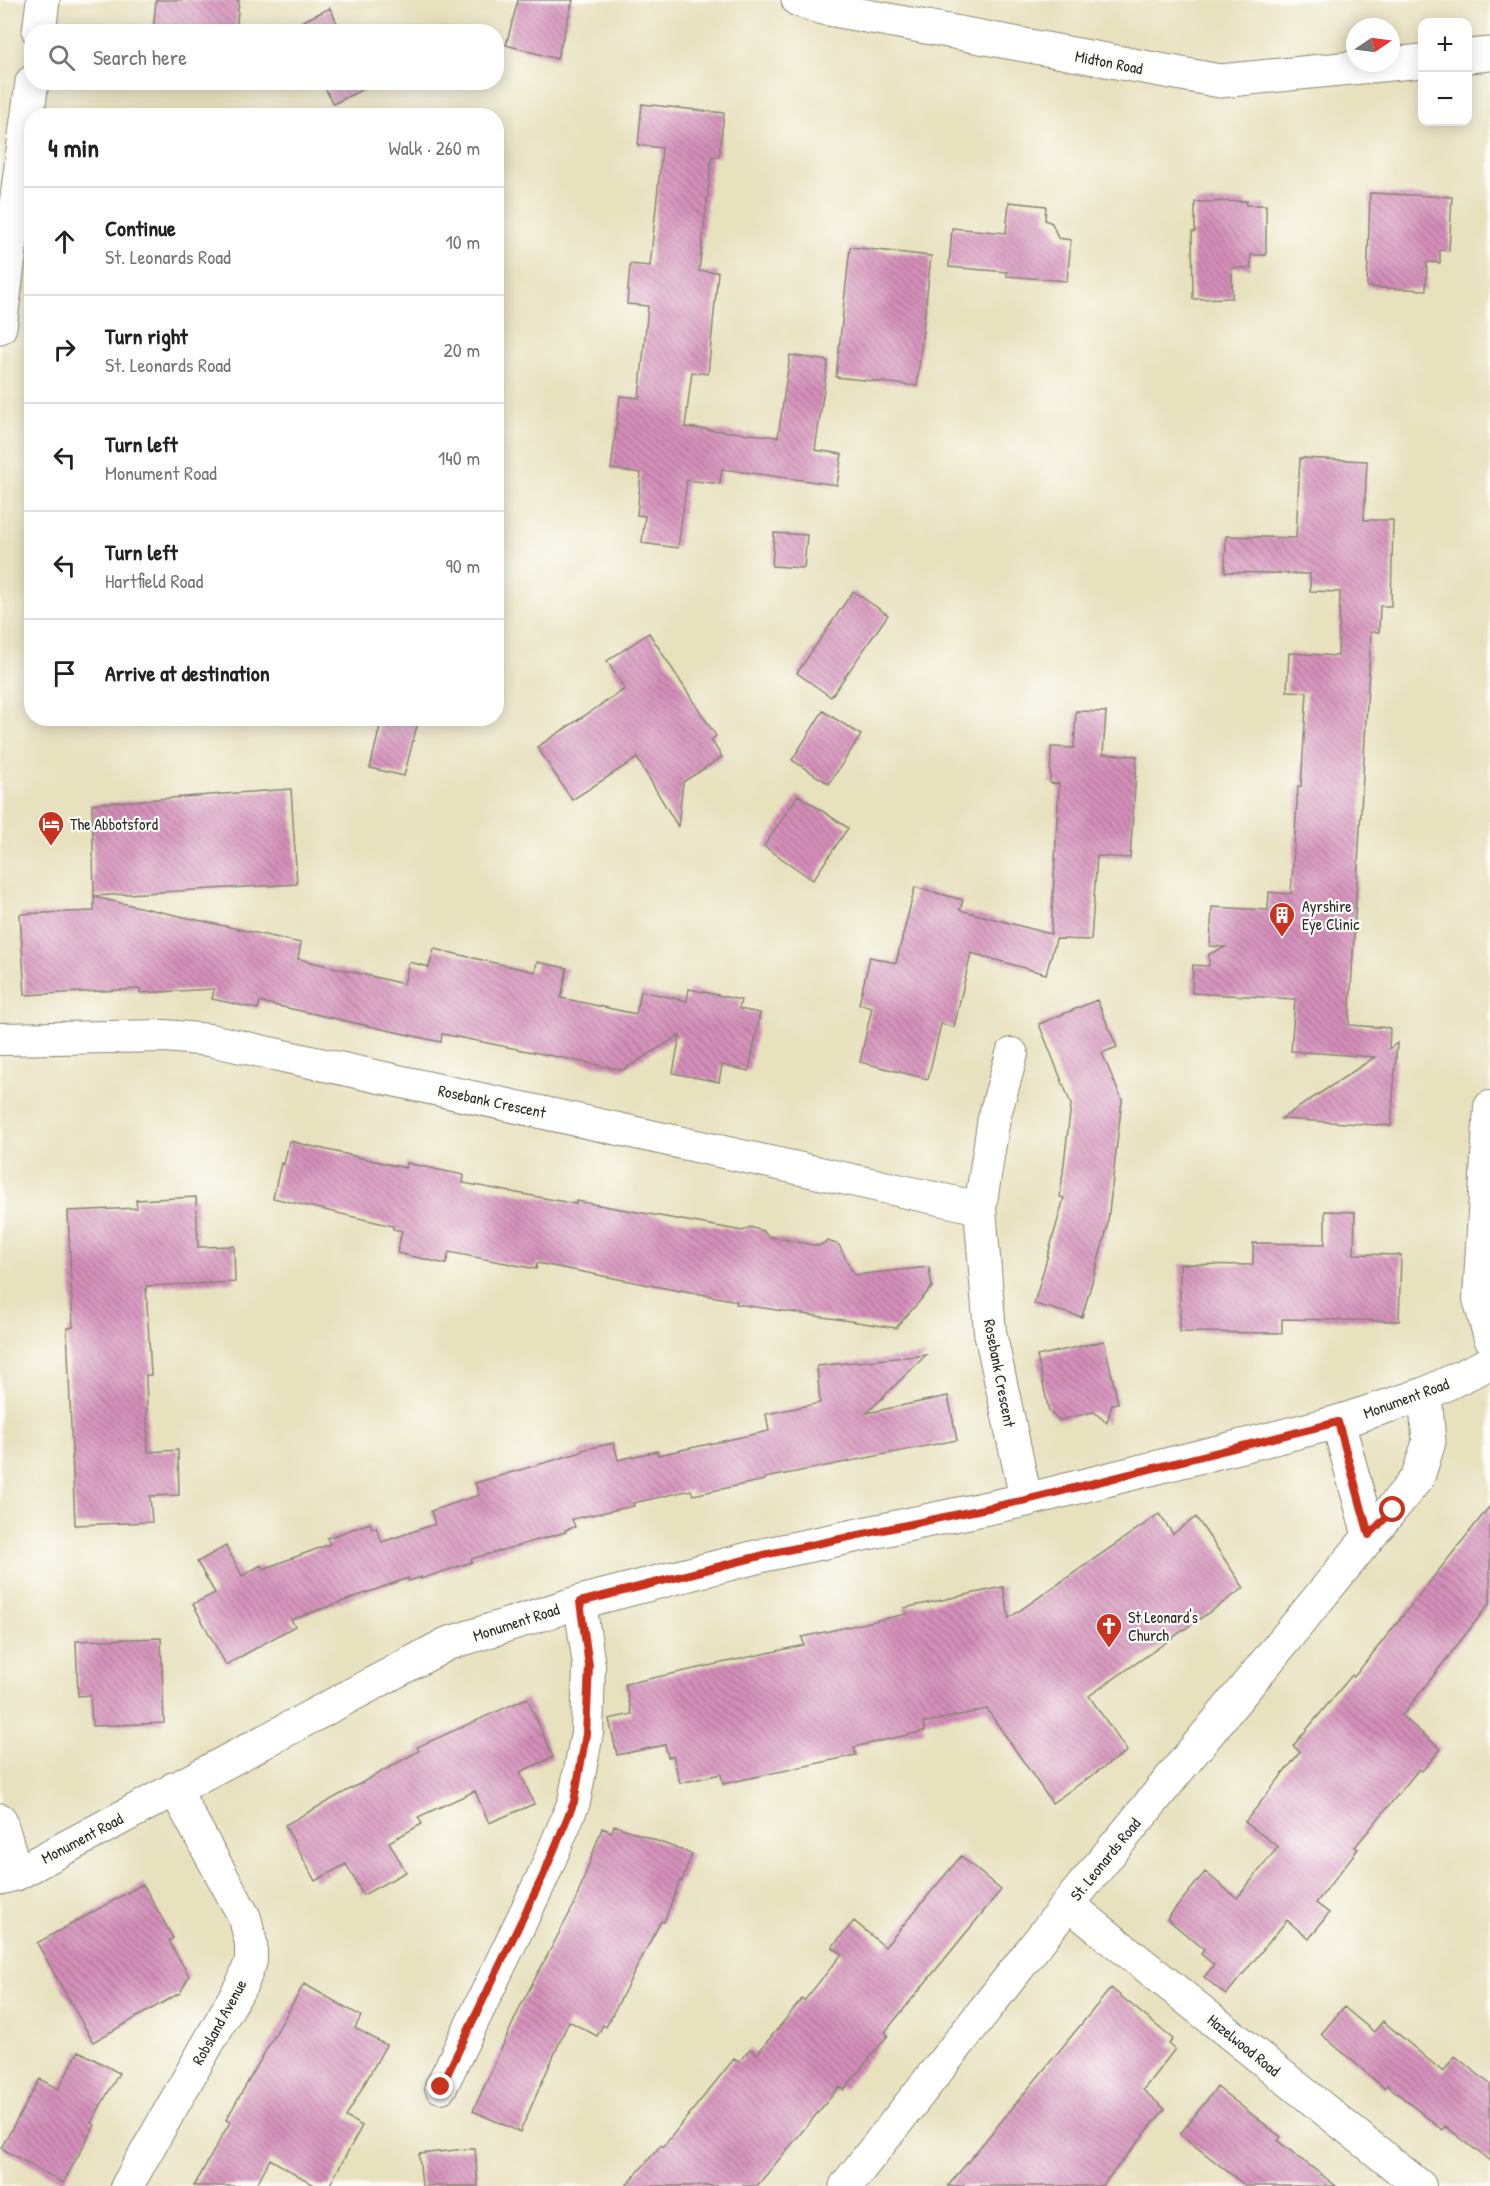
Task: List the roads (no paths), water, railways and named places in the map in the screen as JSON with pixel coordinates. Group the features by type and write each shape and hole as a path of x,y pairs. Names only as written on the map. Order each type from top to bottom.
{"main road":[{"path":"40,24 43,0"},
{"name":"Midton Road","path":"815,3 1220,81 1418,61"},
{"path":"1472,56 1490,54"},
{"path":"29,108 31,90"},
{"path":"0,327 24,143"},
{"name":"Monument Road","path":"8,1876 447,1644 580,1602 768,1554 1026,1500 1338,1422 1425,1394 1490,1363"},
{"name":"St. Leonards Road","path":"846,2186 1068,1904 1418,1477 1429,1442 1425,1394"},
{"path":"1338,1422 1369,1535"},
{"path":"0,1820 8,1876"}],"street":[{"name":"Rosebank Crescent","path":"0,1039 165,1036 210,1040 980,1208"},
{"name":"Rosebank Crescent","path":"1012,1054 994,1118 980,1208 990,1332 1026,1500"},
{"path":"1490,1107 1479,1299 1490,1338"},
{"path":"441,2087 543,1876 574,1802 586,1734 589,1677 580,1602"},
{"name":"Robsland Avenue","path":"127,2186 243,1982 251,1961 251,1943 245,1918 174,1788"},
{"name":"Hazelwood Road","path":"1068,1904 1420,2186"}],"place":[{"name":"The Abbotsford","path":"51,847"},
{"name":"Ayrshire Eye Clinic","path":"1282,938"},
{"name":"St Leonard's Church","path":"1109,1649"}]}
